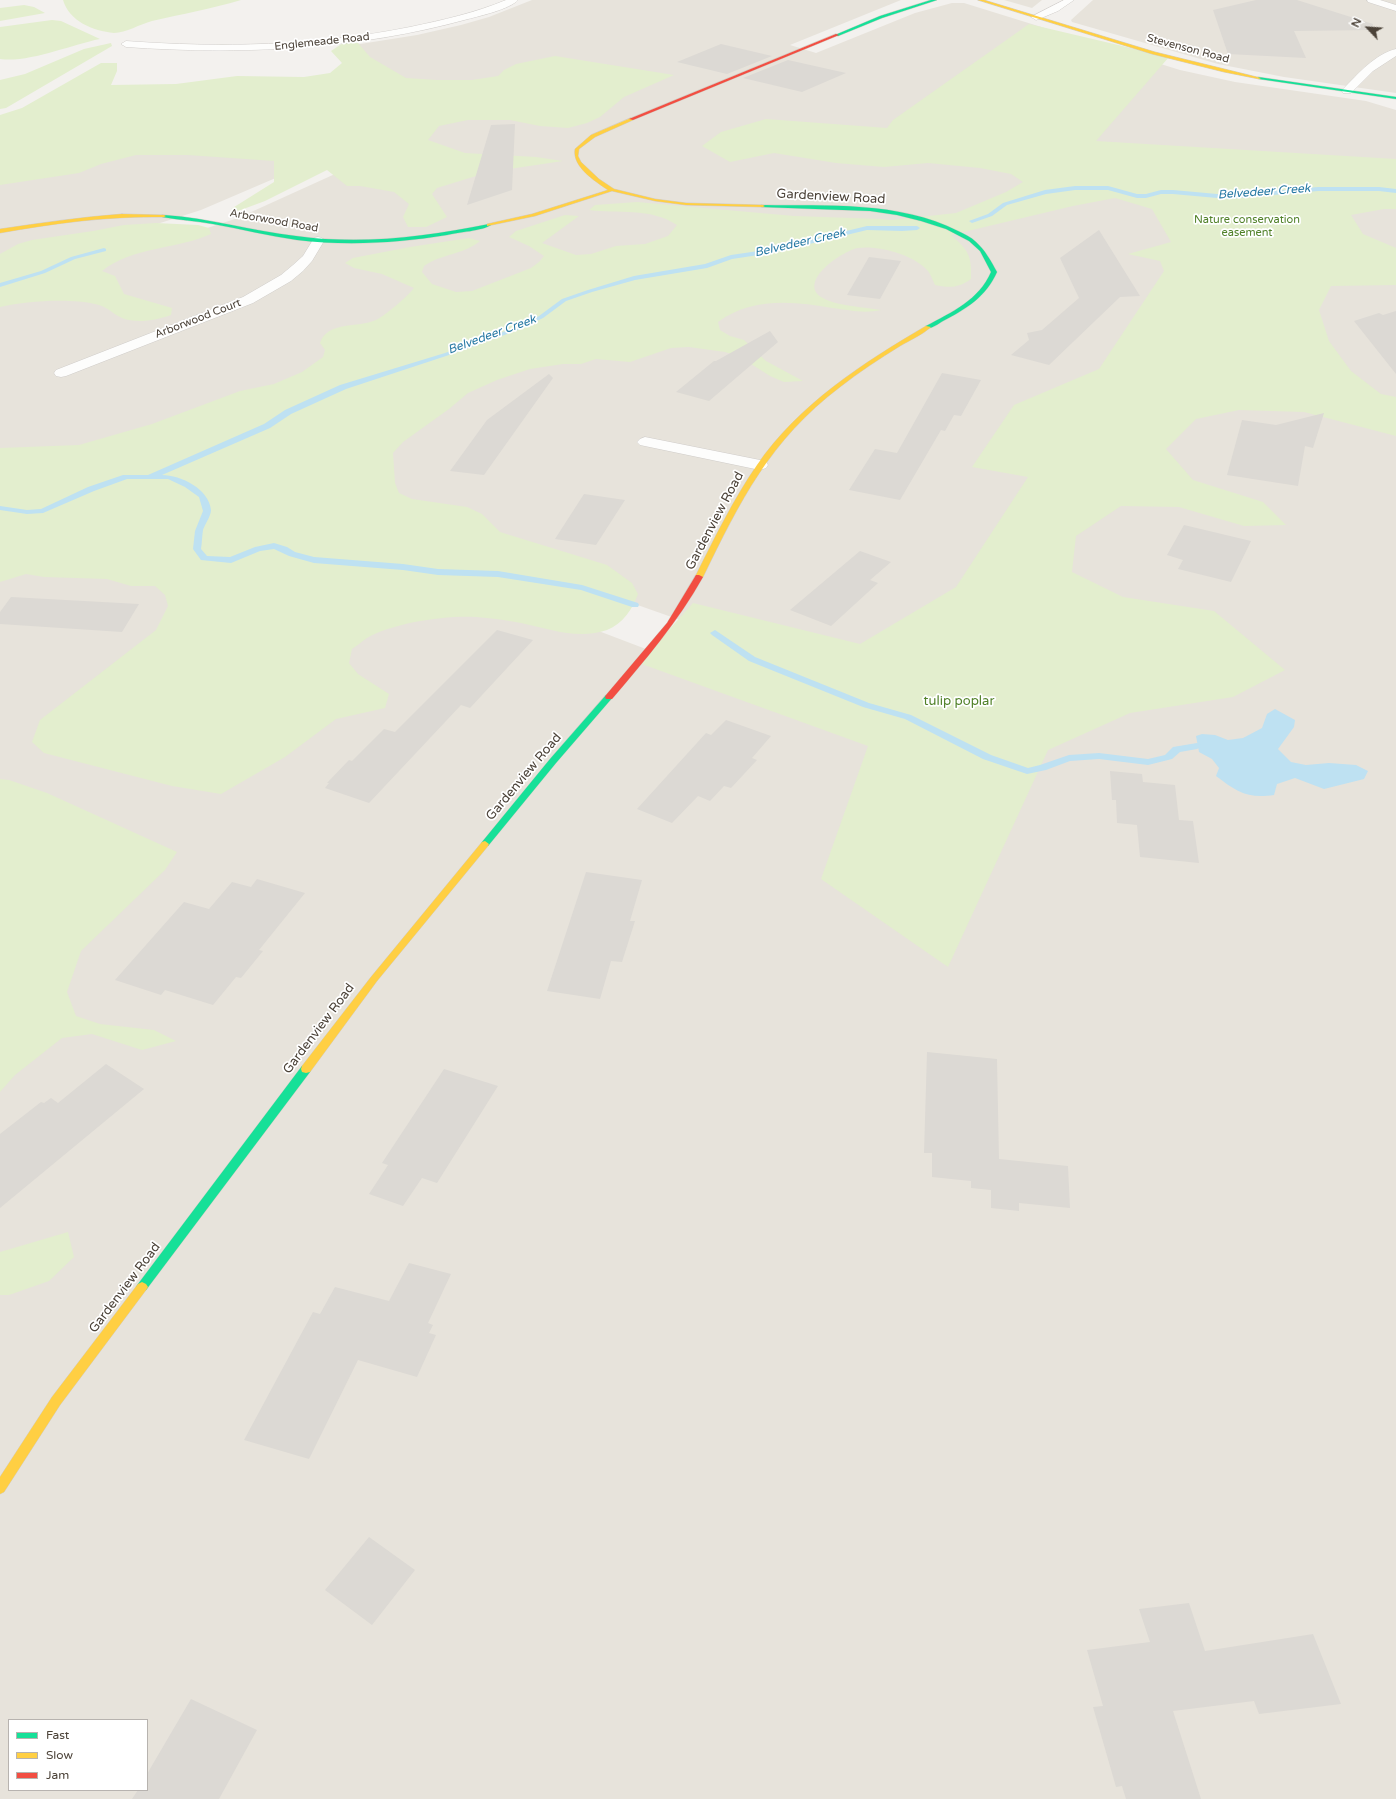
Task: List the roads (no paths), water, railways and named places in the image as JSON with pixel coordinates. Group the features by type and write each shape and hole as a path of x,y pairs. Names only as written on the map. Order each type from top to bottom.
{"street":[{"name":"Englemeade Road","path":"126,44 197,48 238,48 307,45 361,39 407,31 469,17 514,0"},
{"name":"Gardenview Road","path":"0,1488 56,1401 374,979 553,761 659,639 690,596 735,505 760,465 778,441 801,416 833,388 888,350 974,301 991,282 994,272 989,261 972,241 961,234 937,225 896,214 854,208 686,204 655,200 612,190 587,172 579,163 576,156 577,149 593,136 630,119 873,20 936,0"},
{"name":"Stevenson Road","path":"980,0 1154,53 1213,69 1279,81 1396,98"},
{"path":"1036,17 1055,9 1070,0"},
{"path":"1372,0 1396,8"},
{"path":"1347,91 1378,61 1396,52"},
{"name":"Arborwood Road","path":"0,231 58,221 140,214 211,222 263,233 318,241 378,240 433,236 475,229 523,218 612,190"},
{"name":"Arborwood Court","path":"61,373 248,300 280,281 298,268 308,258 318,241"},
{"path":"645,442 760,465"}],"water":[{"path":"1275,709 1295,720 1294,727 1278,749 1291,762 1306,765 1329,763 1356,765 1368,771 1364,779 1324,789 1295,778 1277,784 1274,795 1257,796 1243,793 1216,776 1219,768 1212,759 1199,752 1196,736 1202,734 1215,735 1228,740 1243,738 1262,728 1267,714"}],"waterway":[{"name":"Belvedeer Creek","path":"972,221 990,215 1005,204 1045,192 1075,188 1108,188 1137,196 1146,196 1161,192 1173,192 1228,197 1318,189 1379,189 1396,191"},
{"name":"Belvedeer Creek","path":"151,476 267,426 288,412 343,387 447,354 516,329 541,317 564,300 590,291 634,278 707,266 731,257 772,251 867,228 917,228"},
{"path":"0,285 43,272 73,258 104,250"},
{"path":"0,508 27,512 43,511 91,489 126,477 169,477 188,485 203,496 207,511 199,531 197,549 204,558 231,560 258,549 274,546 284,549 292,554 314,560 403,567 438,572 498,574 582,588 635,605"},
{"path":"715,633 752,659 866,705 908,717 987,757 1027,771 1042,768 1069,758 1099,756 1148,762 1168,757 1177,749 1197,746"}],"park label":[{"name":"Nature conservation easement","path":"1247,226"},
{"name":"tulip poplar","path":"959,702"}]}
